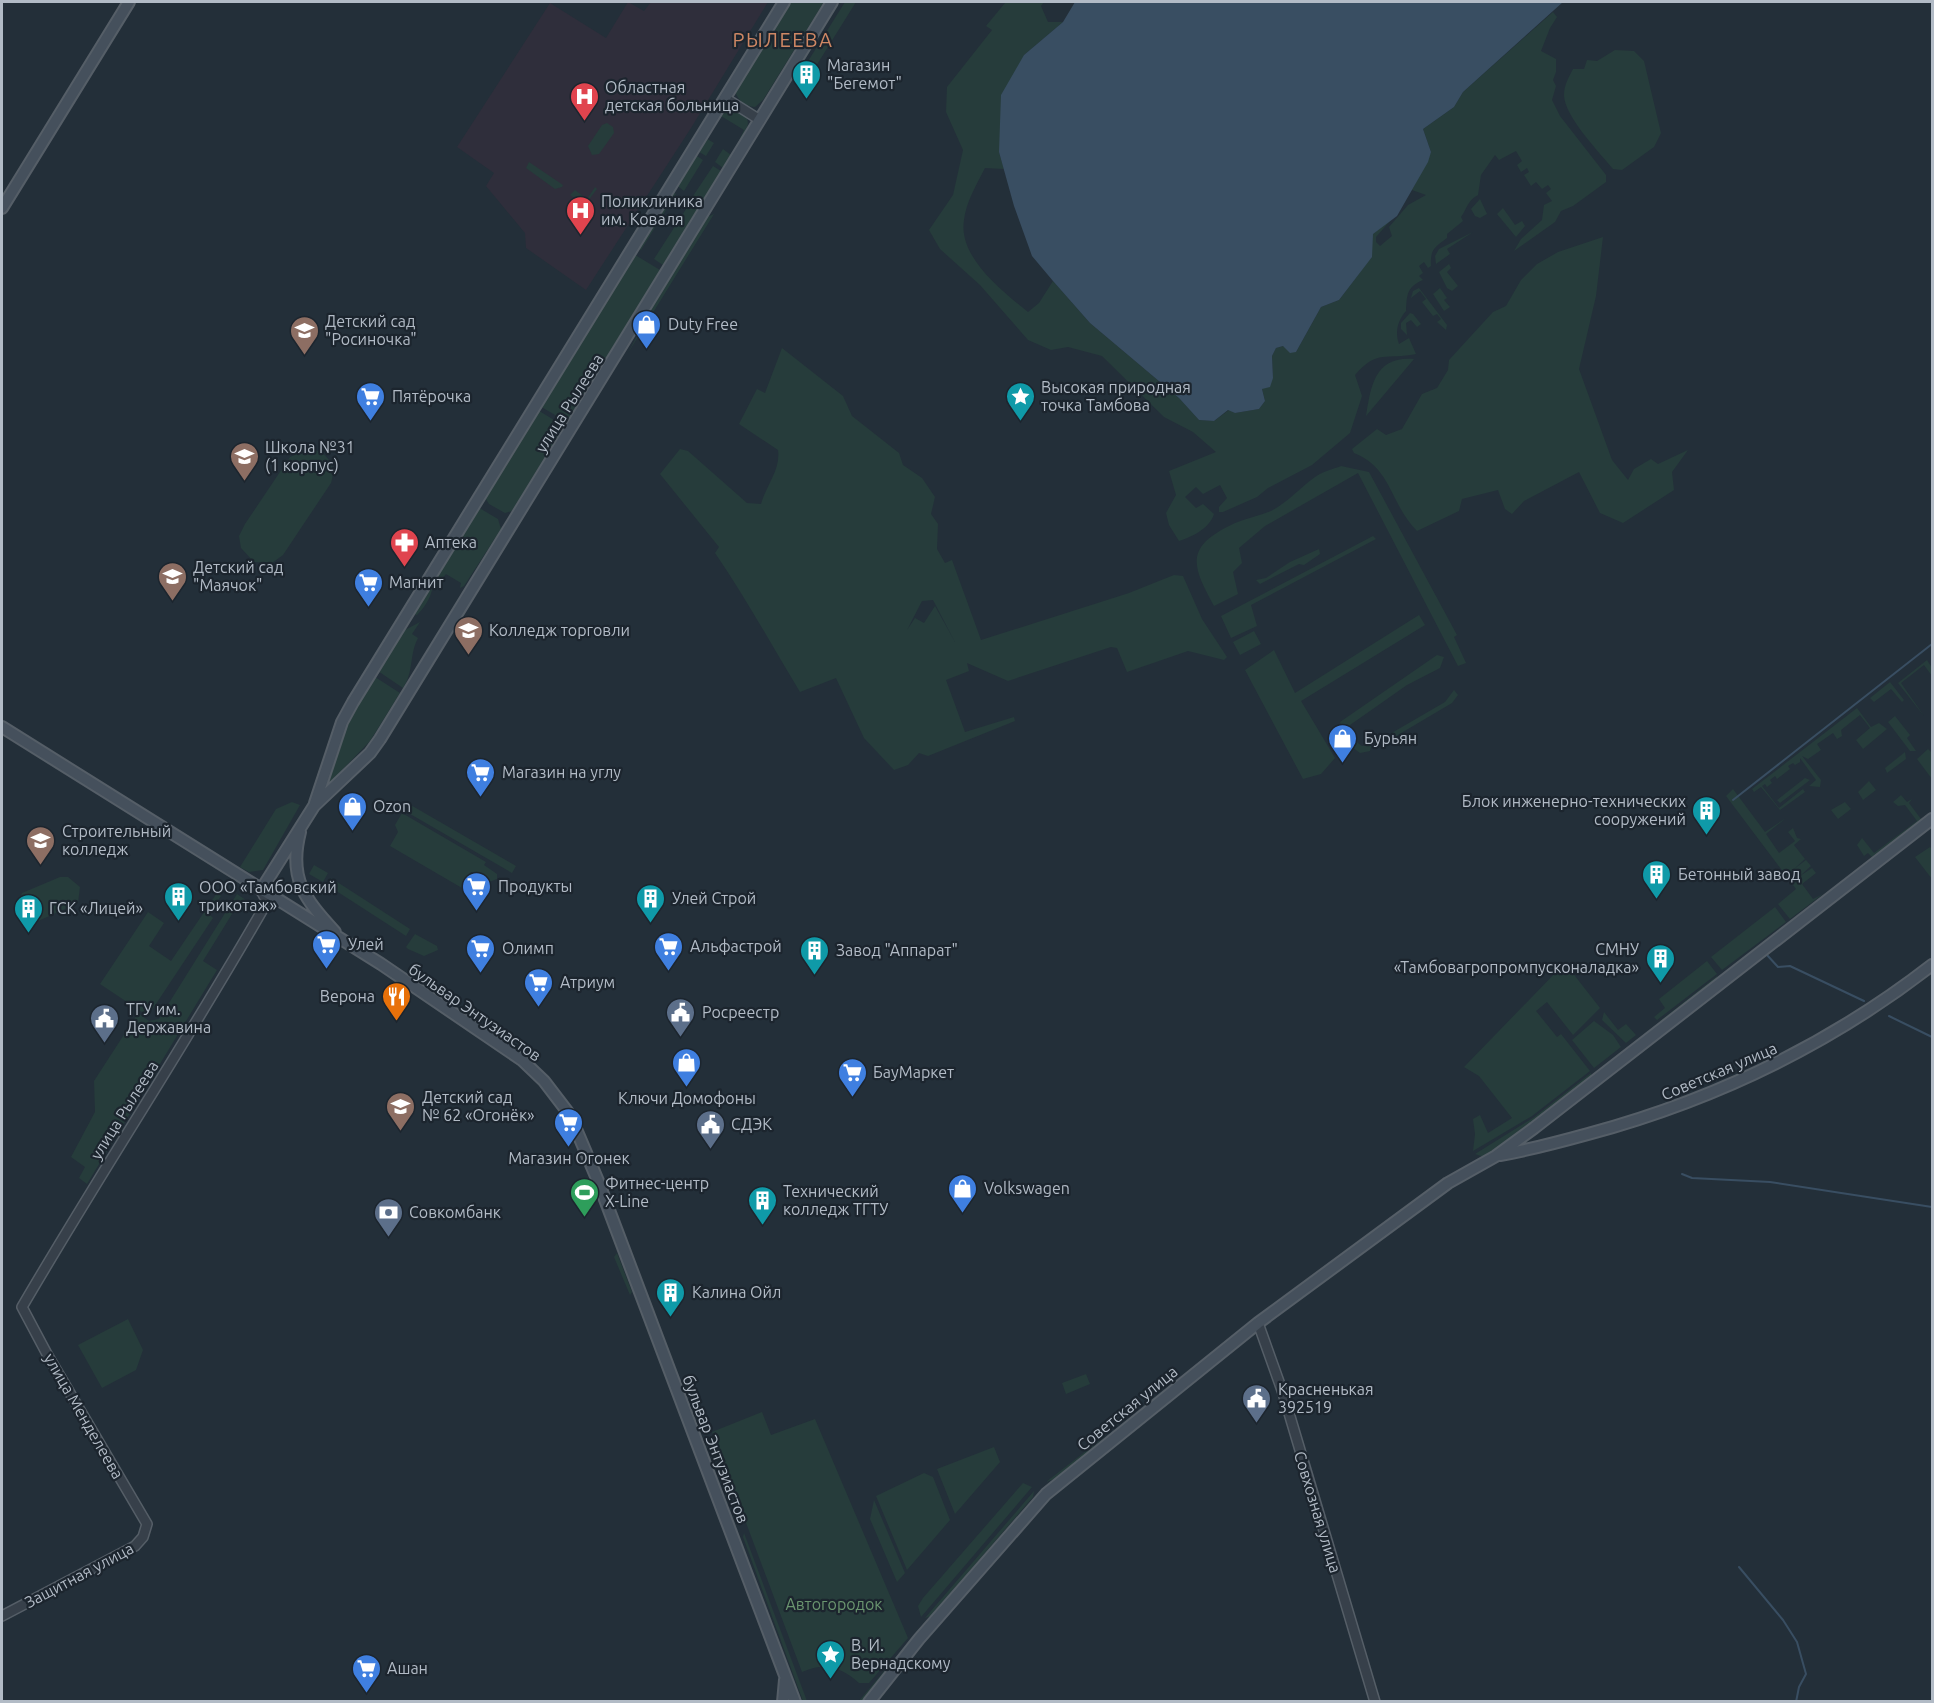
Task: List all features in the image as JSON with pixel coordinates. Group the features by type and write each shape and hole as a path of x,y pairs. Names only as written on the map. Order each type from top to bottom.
{"main road":[{"path":"2,208 129,2"},
{"name":"улица Рылеева","path":"314,806 342,722 353,702 784,2"},
{"name":"улица Рылеева","path":"261,890 314,806 370,753 380,739 832,2"},
{"name":"бульвар Энтузиастов","path":"2,727 343,940 522,1060 544,1081 570,1115 614,1222 795,1701"},
{"path":"1496,1156 1932,819"},
{"path":"303,823 297,858 300,889 343,940"},
{"name":"Советская улица","path":"869,1701 1032,1508 1156,1403 1258,1323 1448,1183 1496,1156 1614,1127 1735,1084 1843,1028 1932,965"},
{"path":"783,1701 786,1677"}],"street":[{"path":"725,98 760,120"},
{"name":"улица Рылеева","path":"22,1306 210,1002 267,902 261,890"},
{"name":"улица Менделеева","path":"22,1306 31,1327 147,1524"},
{"name":"Совхозная улица","path":"1258,1323 1282,1393 1375,1701"},
{"name":"Защитная улица","path":"2,1616 135,1546 143,1537 147,1524"}],"shaded area":[{"name":"Областная детская больница","path":"628,2 644,11 651,2 768,2 691,128 586,290 526,248 525,233 486,186 494,173 457,147 550,3 606,38"}],"green space":[{"path":"787,2 824,2 763,100 755,107 748,105 740,100 735,91"},
{"path":"845,2 856,2 808,79 800,74"},
{"path":"1044,2 1041,6 1048,22 1063,22 1024,55 999,152 1004,169 985,168 972,193 964,220 964,234 968,247 984,272 1028,312 1039,303 1053,281 1090,323 1179,398 1199,420 1214,421 1229,410 1235,413 1259,409 1265,401 1262,389 1273,378 1272,356 1276,348 1283,346 1296,352 1321,307 1339,300 1372,256 1364,242 1372,232 1390,221 1376,237 1376,242 1380,246 1392,236 1389,227 1408,205 1426,195 1412,190 1431,152 1423,129 1454,107 1463,92 1553,12 1557,17 1541,51 1556,59 1556,72 1553,80 1556,86 1552,100 1560,116 1606,175 1606,182 1573,206 1561,211 1555,222 1514,251 1521,239 1542,220 1544,205 1552,201 1546,193 1551,189 1548,185 1542,189 1536,182 1531,186 1524,175 1529,172 1527,168 1521,172 1517,165 1522,161 1516,151 1499,160 1495,155 1481,175 1478,195 1461,217 1463,221 1434,249 1431,266 1428,268 1424,262 1419,266 1423,273 1419,276 1423,280 1408,292 1406,311 1399,323 1397,336 1399,344 1409,338 1416,354 1376,359 1355,375 1362,396 1350,433 1312,465 1268,488 1257,497 1223,512 1219,512 1219,507 1227,498 1220,485 1203,494 1196,487 1185,497 1196,508 1203,504 1214,514 1205,528 1179,541 1169,525 1166,513 1176,495 1169,471 1216,452 1193,432 1164,417 1102,356 1068,347 1051,350 1028,340 980,285 940,249 929,230 953,195 963,150 946,112 947,87 992,30 986,26 1005,3"},
{"path":"1615,50 1634,51 1644,61 1661,133 1654,147 1622,170 1613,169 1584,134 1570,113 1564,95 1573,69 1584,69 1587,60 1597,61"},
{"path":"729,105 743,114 748,123 736,147 744,130 721,116 711,132 709,130 724,107"},
{"path":"607,123 613,127 614,133 599,154 592,155 588,146 602,125"},
{"path":"704,137 714,143 706,156 696,150"},
{"path":"723,149 731,155 723,168 715,162"},
{"path":"694,154 703,160 684,191 675,184"},
{"path":"529,162 563,185 562,187 555,189 526,168"},
{"path":"713,166 721,171 702,202 693,196"},
{"path":"595,187 597,189 585,205 570,195 575,190 587,199"},
{"path":"671,191 676,194 641,250 636,247"},
{"path":"1480,199 1487,214 1480,218 1475,216 1471,209"},
{"path":"690,203 698,208 663,265 654,259"},
{"path":"1503,208 1515,225 1522,221 1525,226 1516,237 1497,214"},
{"path":"714,214 628,353 639,332 637,327 703,219"},
{"path":"1473,232 1447,249 1450,254 1436,264 1435,256 1439,249"},
{"path":"1603,237 1596,296 1579,369 1612,460 1628,480 1634,469 1651,459 1658,464 1688,450 1672,472 1674,490 1623,523 1600,513 1579,472 1524,501 1512,514 1505,509 1498,490 1462,499 1459,511 1417,531 1401,510 1384,477 1352,449 1377,429 1386,435 1402,429 1422,394 1437,388 1448,370 1449,360 1493,312 1506,306 1521,280 1537,264 1558,252"},
{"path":"632,253 660,270 567,422 538,405"},
{"path":"1449,264 1451,268 1447,272 1458,286 1452,291 1447,288 1439,272"},
{"path":"1419,288 1447,325 1446,330 1437,322 1441,319 1437,314 1433,316 1422,302 1426,299 1420,291 1411,298 1413,291"},
{"path":"1440,288 1447,298 1444,300 1450,307 1444,311 1433,294"},
{"path":"1410,313 1421,324 1417,327 1411,320 1406,323 1407,335 1401,329 1401,323"},
{"path":"782,348 843,396 852,416 899,453 903,465 922,478 935,497 931,514 938,524 937,549 945,563 952,560 981,640 1129,593 1174,575 1183,576 1202,619 1227,657 1224,660 1188,651 1127,672 1117,648 1111,647 1008,681 967,663 969,671 946,680 965,732 1014,717 1015,721 928,756 919,753 908,765 894,770 864,738 836,678 800,692 715,553 719,547 660,474 680,449 688,451 747,503 761,504 775,471 778,450 739,424 757,389 765,393","holes":["933,600 955,642 935,606 924,623 915,618 907,630 922,601"]},
{"path":"1414,359 1366,416 1370,394 1377,375 1391,362"},
{"path":"536,409 564,426 512,511 505,513 489,504 484,496"},
{"path":"307,449 320,452 328,459 332,470 331,483 283,555 272,563 254,562 241,548 239,536 290,457"},
{"path":"1341,466 1369,472 1457,635 1454,637 1466,663 1458,666 1358,473 1265,526 1239,548 1242,563 1233,572 1238,594 1214,606 1197,567 1200,548 1219,531 1271,511 1315,477"},
{"path":"476,509 481,509 498,519 501,529 464,586 460,588 461,583 446,574 438,584 438,572"},
{"path":"1373,536 1376,539 1251,605 1257,626 1231,638 1221,616"},
{"path":"1319,549 1320,554 1304,565 1299,564 1260,584 1256,580 1266,578 1290,562"},
{"path":"429,586 432,590 430,597 417,615 412,614"},
{"path":"1419,615 1425,625 1301,701 1335,758 1321,774 1303,779 1245,670 1274,650 1295,693"},
{"path":"420,622 412,634 418,638 413,651 409,676 403,688 375,669 403,631"},
{"path":"1254,631 1261,644 1240,655 1233,642"},
{"path":"1437,655 1444,657 1440,668 1407,685 1350,725 1354,740 1362,746 1372,743 1370,751 1360,753 1345,742 1340,722"},
{"path":"1927,660 1932,668 1932,676 1924,665 1901,683 1924,716 1898,683"},
{"path":"372,675 400,693 370,741 319,794 346,720"},
{"path":"1890,682 1904,700 1902,702 1891,689 1874,702 1870,698"},
{"path":"1454,690 1458,695 1452,703 1381,745 1383,738 1445,702"},
{"path":"1857,708 1871,727 1879,723 1887,729 1863,749 1856,740 1870,728 1860,715 1841,730 1842,736 1837,739 1833,733 1817,744 1821,750 1808,759 1802,756 1821,780 1820,787 1809,786 1816,780 1800,758 1800,762 1788,766 1790,769 1777,779 1775,776 1770,780 1772,783 1767,787 1765,784 1762,786 1779,808 1803,789 1805,792 1780,810 1761,787 1754,792 1752,789"},
{"path":"1895,716 1910,735 1907,738 1916,751 1910,751 1888,722"},
{"path":"1928,749 1932,753 1932,779 1917,759"},
{"path":"1905,752 1906,759 1887,773 1885,768"},
{"path":"1805,778 1810,780 1780,803 1777,800"},
{"path":"1869,781 1876,790 1863,800 1858,792"},
{"path":"1733,789 1765,832 1786,818 1766,834 1779,853 1795,841 1788,832 1793,828 1797,838 1801,839 1794,845 1805,859 1794,869 1806,860 1811,866 1800,876 1812,868 1816,873 1802,884 1813,899 1823,894 1790,919 1778,904 1796,889 1726,796"},
{"path":"1901,795 1907,802 1912,799 1909,803 1921,819 1872,857 1868,853 1864,856 1857,845 1862,838 1874,853 1917,821 1905,805 1898,806 1893,802"},
{"path":"292,802 300,805 263,870 249,872 240,867 276,809"},
{"path":"1845,802 1851,809 1838,819 1831,810"},
{"path":"409,804 516,866 512,873 405,811"},
{"path":"402,813 486,862 484,865 497,874 497,879 489,882 471,872 462,888 390,846 398,832 395,825"},
{"path":"1930,847 1932,849 1932,879 1915,857"},
{"path":"314,865 328,873 323,882 309,874"},
{"path":"60,877 68,877 80,887 78,903 36,922 21,917 16,907 22,893"},
{"path":"331,878 410,929 406,936 327,885"},
{"path":"217,893 221,896 209,914 213,918 148,1016 100,984 148,912 164,923 149,946 171,961"},
{"path":"237,894 256,907 255,910 240,901 203,961 217,970 87,1184 79,1178 85,1167 71,1157 95,1112 94,1081 138,1013 149,1021 159,1019"},
{"path":"1775,907 1786,922 1722,970 1711,957"},
{"path":"415,934 437,946 438,950 424,956 408,949 406,947"},
{"path":"1707,961 1717,974 1657,1020 1654,1017 1665,1008 1659,999"},
{"path":"1568,967 1600,1008 1573,1035 1547,1002 1536,1011 1557,1037 1561,1034 1590,1071 1532,1116 1473,1151 1475,1134 1473,1119 1480,1115 1488,1133 1512,1118 1479,1076 1464,1067 1560,968 1564,971"},
{"path":"1717,976 1716,982 1660,1021"},
{"path":"1604,1012 1618,1030 1626,1024 1636,1035 1626,1043 1602,1020"},
{"path":"1594,1021 1613,1035 1621,1047 1594,1068 1572,1040"},
{"path":"1591,1073 1591,1078 1484,1157 1475,1154 1533,1118"},
{"path":"617,1253 632,1292 630,1295 614,1257"},
{"path":"128,1319 143,1350 136,1370 102,1388 78,1345"},
{"path":"1086,1374 1090,1384 1066,1394 1062,1383"},
{"name":"Автогородок","path":"762,1412 771,1435 815,1419 908,1638 869,1683 859,1683 846,1673 832,1668 818,1667 802,1672 712,1432"},
{"path":"1108,1434 1057,1478 1046,1482"},
{"path":"994,1447 1000,1462 955,1514 937,1469"},
{"path":"924,1473 933,1477 950,1520 907,1570 876,1496"},
{"path":"1023,1483 1032,1487 921,1617 918,1606 923,1598"},
{"path":"1034,1491 1033,1497 931,1616 925,1618"},
{"path":"874,1500 905,1573 897,1582 870,1519"},
{"path":"744,1533 807,1701 803,1701 743,1537"},
{"path":"908,1643 907,1648 862,1701 858,1702"}],"water":[{"path":"1075,2 1563,2 1463,92 1454,107 1423,129 1431,152 1428,162 1397,216 1373,234 1372,257 1339,300 1321,307 1296,352 1290,353 1283,346 1276,348 1272,356 1273,378 1270,387 1262,389 1265,401 1259,409 1235,413 1228,410 1214,421 1199,420 1179,398 1090,323 1032,256 1014,206 999,152 1001,95 1024,55 1063,22"}],"waterway":[{"path":"1733,800 1932,644"},
{"path":"1767,955 1778,967 1790,966 1864,1001"},
{"path":"1889,1016 1932,1037"},
{"path":"1682,1174 1692,1178 1770,1182 1932,1207"},
{"path":"1739,1567 1783,1620 1797,1642 1806,1674 1799,1687 1796,1702"}],"place":[{"name":"Магазин \"Бегемот\"","path":"806,100"},
{"name":"Областная детская больница","path":"584,122"},
{"name":"Поликлиника им. Коваля","path":"580,236"},
{"name":"Duty Free","path":"647,350"},
{"name":"Детский сад \"Росиночка\"","path":"304,356"},
{"name":"Пятёрочка","path":"371,422"},
{"name":"Высокая природная точка Тамбова","path":"1020,422"},
{"name":"Школа №31 (1 корпус)","path":"244,482"},
{"name":"Аптека","path":"404,568"},
{"name":"Детский сад \"Маячок\"","path":"172,602"},
{"name":"Магнит","path":"368,608"},
{"name":"Колледж торговли","path":"468,656"},
{"name":"Бурьян","path":"1343,764"},
{"name":"Магазин на углу","path":"481,798"},
{"name":"Ozon","path":"352,832"},
{"name":"Блок инженерно-технических сооружений","path":"1707,836"},
{"name":"Строительный колледж","path":"41,866"},
{"name":"Бетонный завод","path":"1657,900"},
{"name":"Продукты","path":"477,912"},
{"name":"ООО «Тамбовский трикотаж»","path":"178,922"},
{"name":"Улей Строй","path":"651,924"},
{"name":"ГСК «Лицей»","path":"28,934"},
{"name":"Улей","path":"327,970"},
{"name":"Альфастрой","path":"669,972"},
{"name":"Олимп","path":"481,974"},
{"name":"Завод \"Аппарат\"","path":"815,976"},
{"name":"СМНУ «Тамбовагропромпусконаладка»","path":"1660,984"},
{"name":"Атриум","path":"539,1008"},
{"name":"Верона","path":"396,1022"},
{"name":"Росреестр","path":"681,1038"},
{"name":"ТГУ им. Державина","path":"105,1044"},
{"name":"Ключи Домофоны","path":"687,1088"},
{"name":"БауМаркет","path":"852,1098"},
{"name":"Детский сад № 62 «Огонёк»","path":"401,1132"},
{"name":"Магазин Огонек","path":"569,1148"},
{"name":"СДЭК","path":"710,1150"},
{"name":"Volkswagen","path":"963,1214"},
{"name":"Фитнес-центр X-Line","path":"584,1218"},
{"name":"Технический колледж ТГТУ","path":"762,1226"},
{"name":"Совкомбанк","path":"388,1238"},
{"name":"Калина Ойл","path":"671,1318"},
{"name":"Красненькая 392519","path":"1257,1424"},
{"name":"В. И. Вернадскому","path":"830,1680"},
{"name":"Ашан","path":"366,1694"}],"district":[{"name":"РЫЛЕЕВА","path":"783,40"}]}
